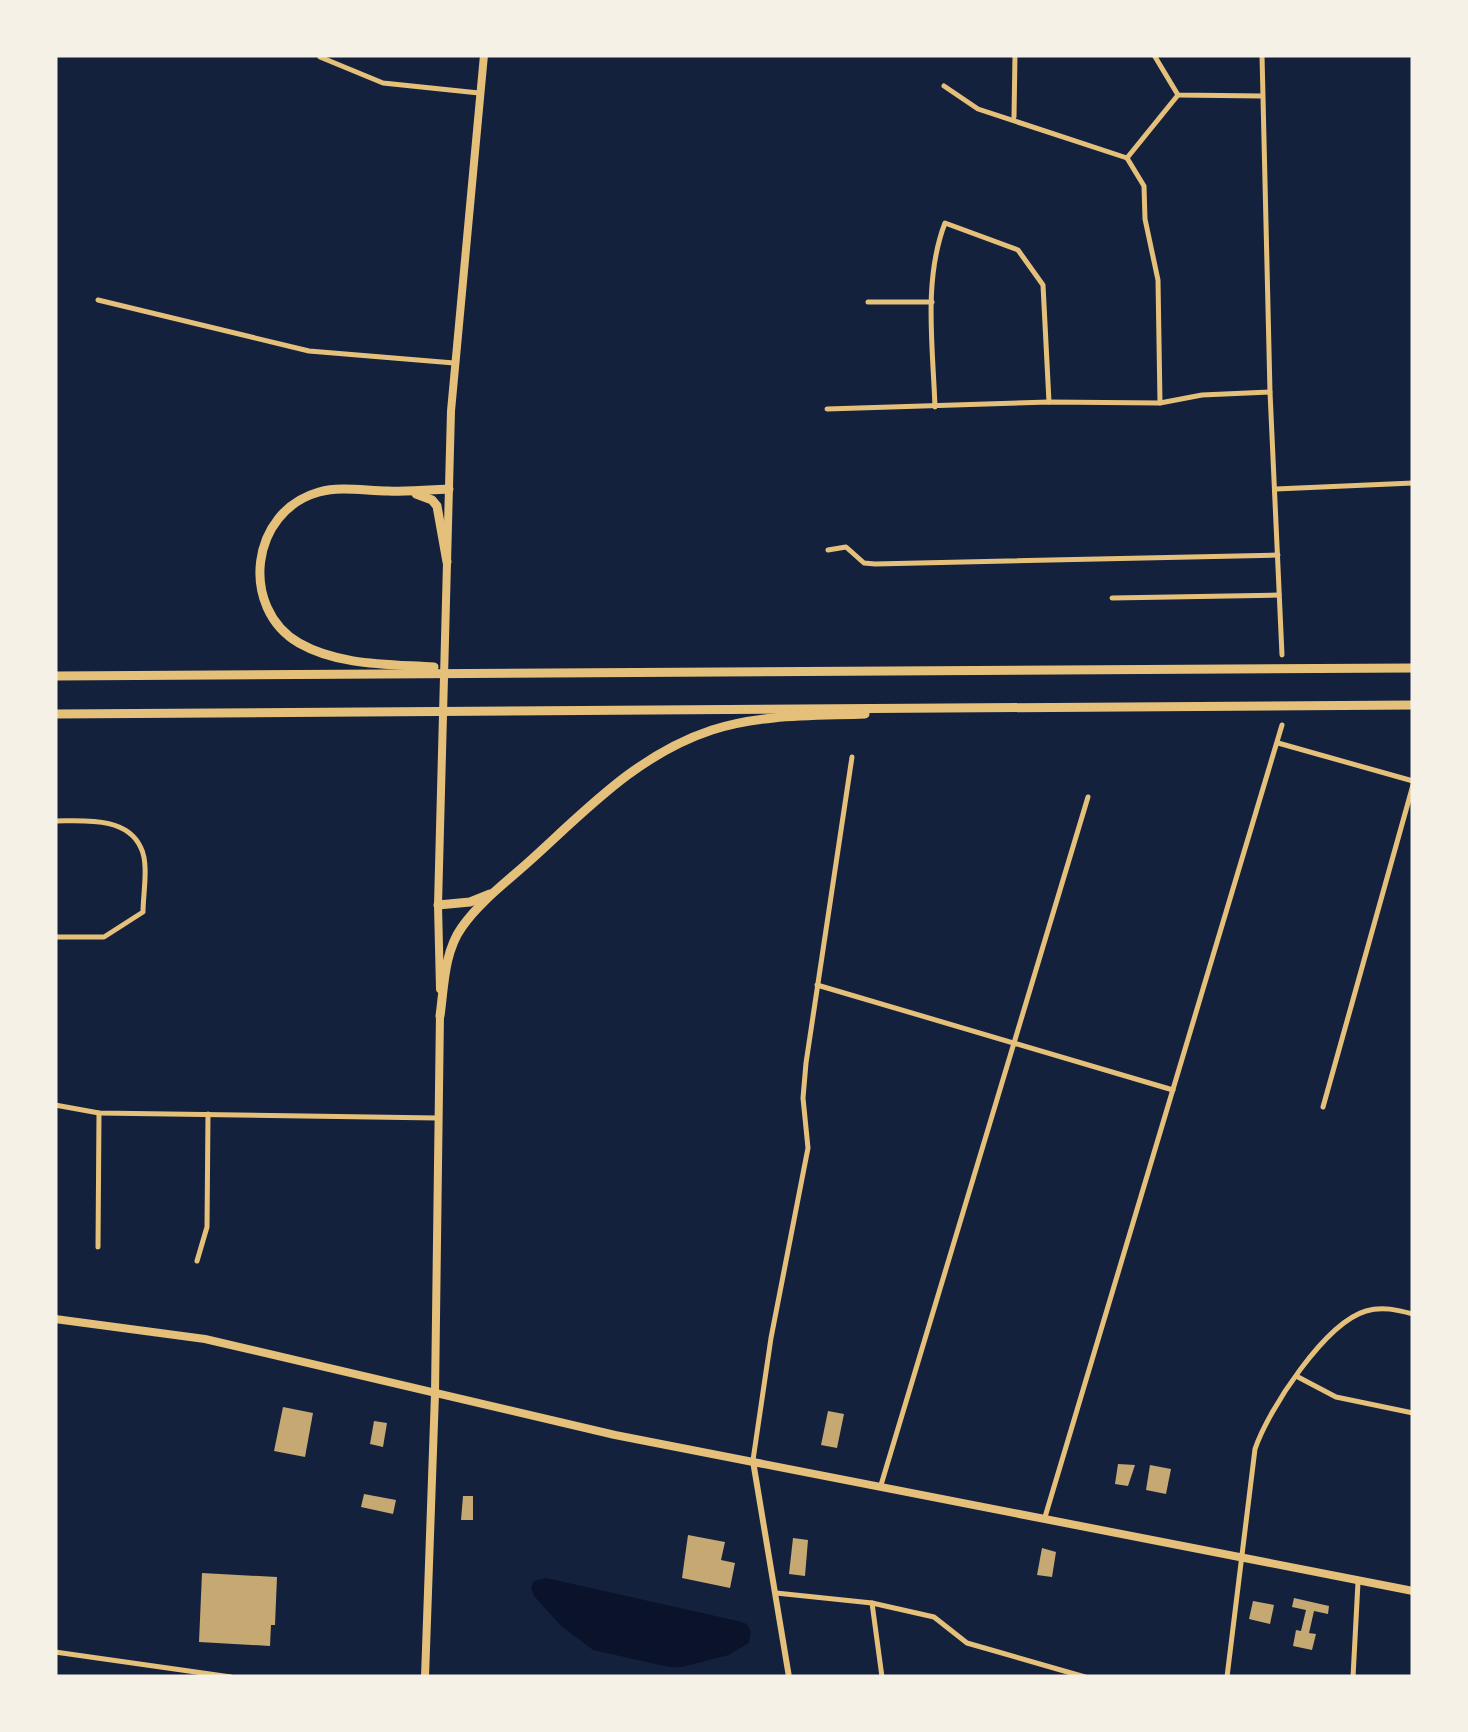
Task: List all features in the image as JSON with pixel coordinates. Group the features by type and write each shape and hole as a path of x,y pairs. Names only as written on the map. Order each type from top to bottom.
{"highway":[{"path":"450,489 336,489 319,492 292,506 272,528 261,555 259,572 265,606 287,635 319,653 360,661 502,672"},
{"path":"394,491 421,494 437,506 448,562"},
{"path":"55,676 1413,668"},
{"path":"55,714 1413,705"},
{"path":"440,1016 448,959 462,927 496,891 644,761 715,729 755,720 1087,707"},
{"path":"438,905 470,902 496,891"}],"main road":[{"path":"426,1677 435,1394 443,655 454,364 484,55"},
{"path":"55,1319 206,1339 615,1436 1413,1590"}],"street":[{"path":"1014,55 1014,118"},
{"path":"1154,55 1178,94"},
{"path":"1262,55 1270,392 1282,655"},
{"path":"320,57 383,83 479,93"},
{"path":"944,86 978,109 1127,158 1144,186 1144,220 1158,280 1160,404"},
{"path":"1127,158 1178,94"},
{"path":"1178,94 1262,96"},
{"path":"935,407 934,251 945,223 1018,250 1043,285 1049,402"},
{"path":"98,300 309,351 454,364"},
{"path":"868,302 932,302"},
{"path":"827,409 1049,402 1160,404 1202,394 1270,392"},
{"path":"1275,490 1413,483"},
{"path":"828,550 846,547 864,564 1278,555"},
{"path":"1112,598 1280,595"},
{"path":"1045,1517 1282,725"},
{"path":"1278,743 1413,783 1322,1107"},
{"path":"789,1677 753,1460 771,1338 808,1148 802,1098 852,757"},
{"path":"881,1485 1088,797"},
{"path":"55,821 103,821 134,839 143,850 144,912 104,937 55,937"},
{"path":"816,985 1174,1090"},
{"path":"55,1105 100,1113 437,1118"},
{"path":"98,1247 100,1113"},
{"path":"197,1260 207,1227 208,1114"},
{"path":"1227,1677 1255,1449 1263,1425 1325,1340 1354,1316 1378,1308 1413,1314"},
{"path":"1298,1377 1336,1397 1413,1413"},
{"path":"1353,1677 1358,1582"},
{"path":"776,1592 934,1616 967,1643 1085,1677"},
{"path":"872,1604 882,1677"},
{"path":"55,1652 231,1677"}],"water":[{"path":"546,1578 738,1621 747,1624 751,1632 749,1643 729,1655 682,1667 593,1650 561,1626 534,1596 534,1581"}],"building":[{"path":"283,1407 313,1413 305,1457 274,1451"},
{"path":"828,1411 844,1414 837,1448 821,1445"},
{"path":"374,1421 387,1423 383,1447 370,1444"},
{"path":"1118,1464 1135,1465 1128,1486 1115,1484"},
{"path":"1150,1465 1171,1469 1166,1494 1146,1490"},
{"path":"364,1494 396,1500 393,1514 361,1507"},
{"path":"463,1496 473,1496 473,1520 461,1520"},
{"path":"688,1535 725,1542 721,1560 735,1563 730,1588 682,1578"},
{"path":"793,1538 808,1540 805,1576 789,1574"},
{"path":"1042,1548 1056,1552 1052,1577 1037,1575"},
{"path":"202,1573 277,1577 270,1646 199,1642"},
{"path":"1294,1598 1329,1606 1328,1614 1314,1611 1309,1633 1316,1634 1312,1650 1293,1646 1306,1610 1292,1607"},
{"path":"1253,1601 1274,1605 1270,1624 1249,1619"}]}
